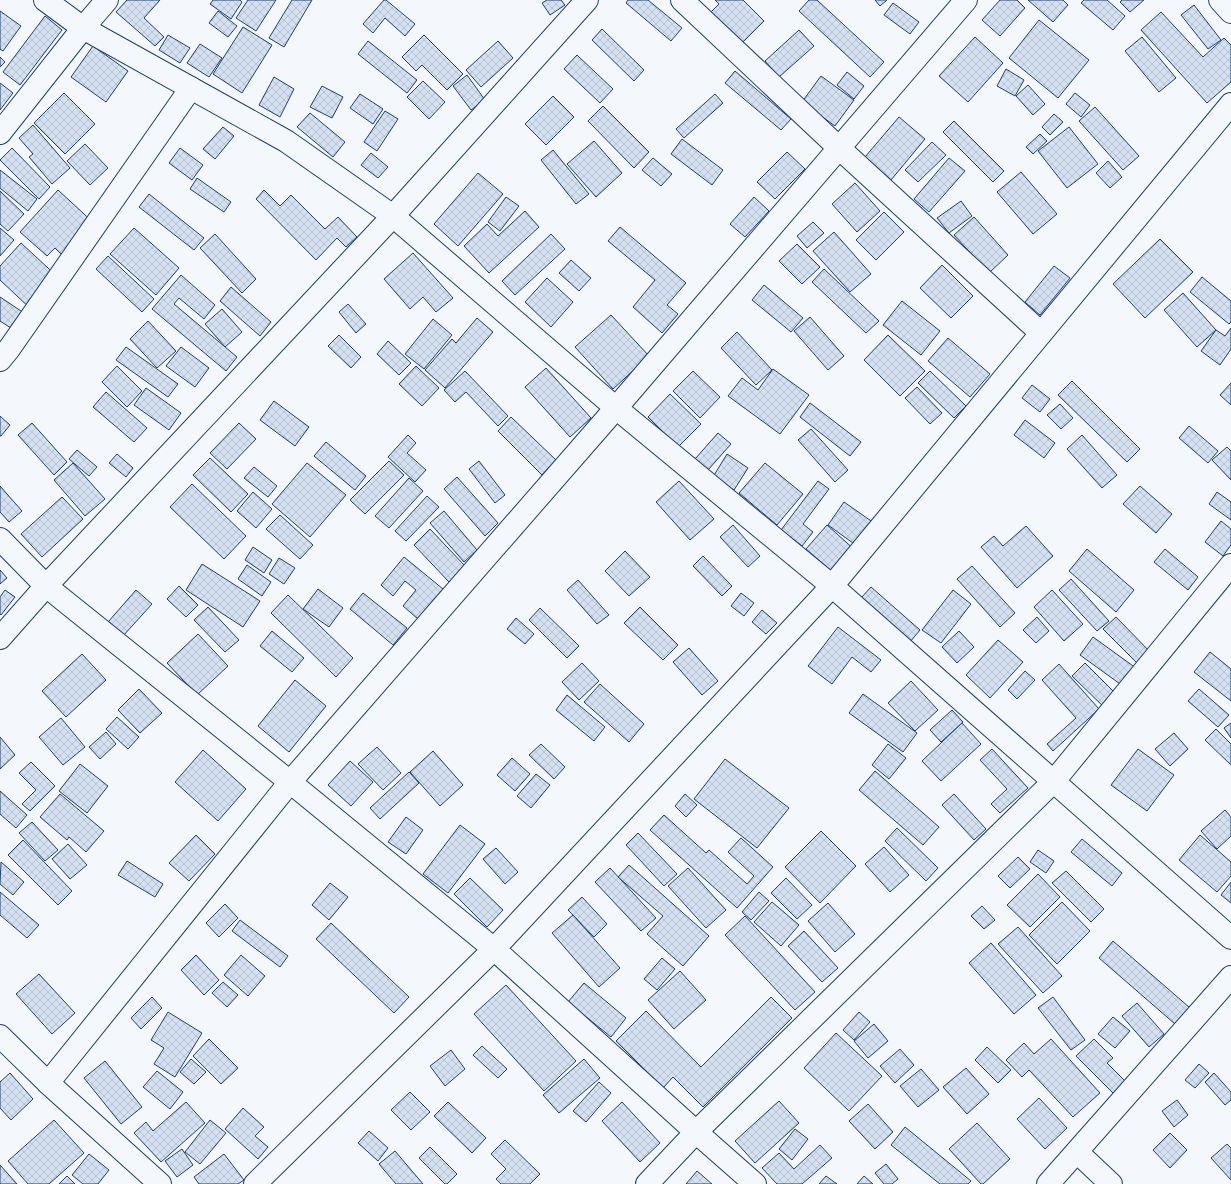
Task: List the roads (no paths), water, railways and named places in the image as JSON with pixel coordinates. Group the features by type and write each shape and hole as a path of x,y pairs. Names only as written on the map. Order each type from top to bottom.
{"street":[{"path":"45,0 82,28 286,141 393,216 616,408 832,586 1231,938"},
{"path":"0,134 82,28 107,0"},
{"path":"0,638 46,586 393,216 587,0"},
{"path":"682,0 839,148 1041,333"},
{"path":"48,1084 290,782 616,408 966,0"},
{"path":"1220,0 1231,12"},
{"path":"0,360 191,88"},
{"path":"255,1184 494,949 832,586 1231,104"},
{"path":"0,539 46,586 290,782 494,949 755,1184"},
{"path":"647,1184 696,1132 1054,781 1231,565"},
{"path":"1048,1184 1231,977"},
{"path":"0,1036 48,1084 160,1184"},
{"path":"1077,1152 1111,1184"}]}
